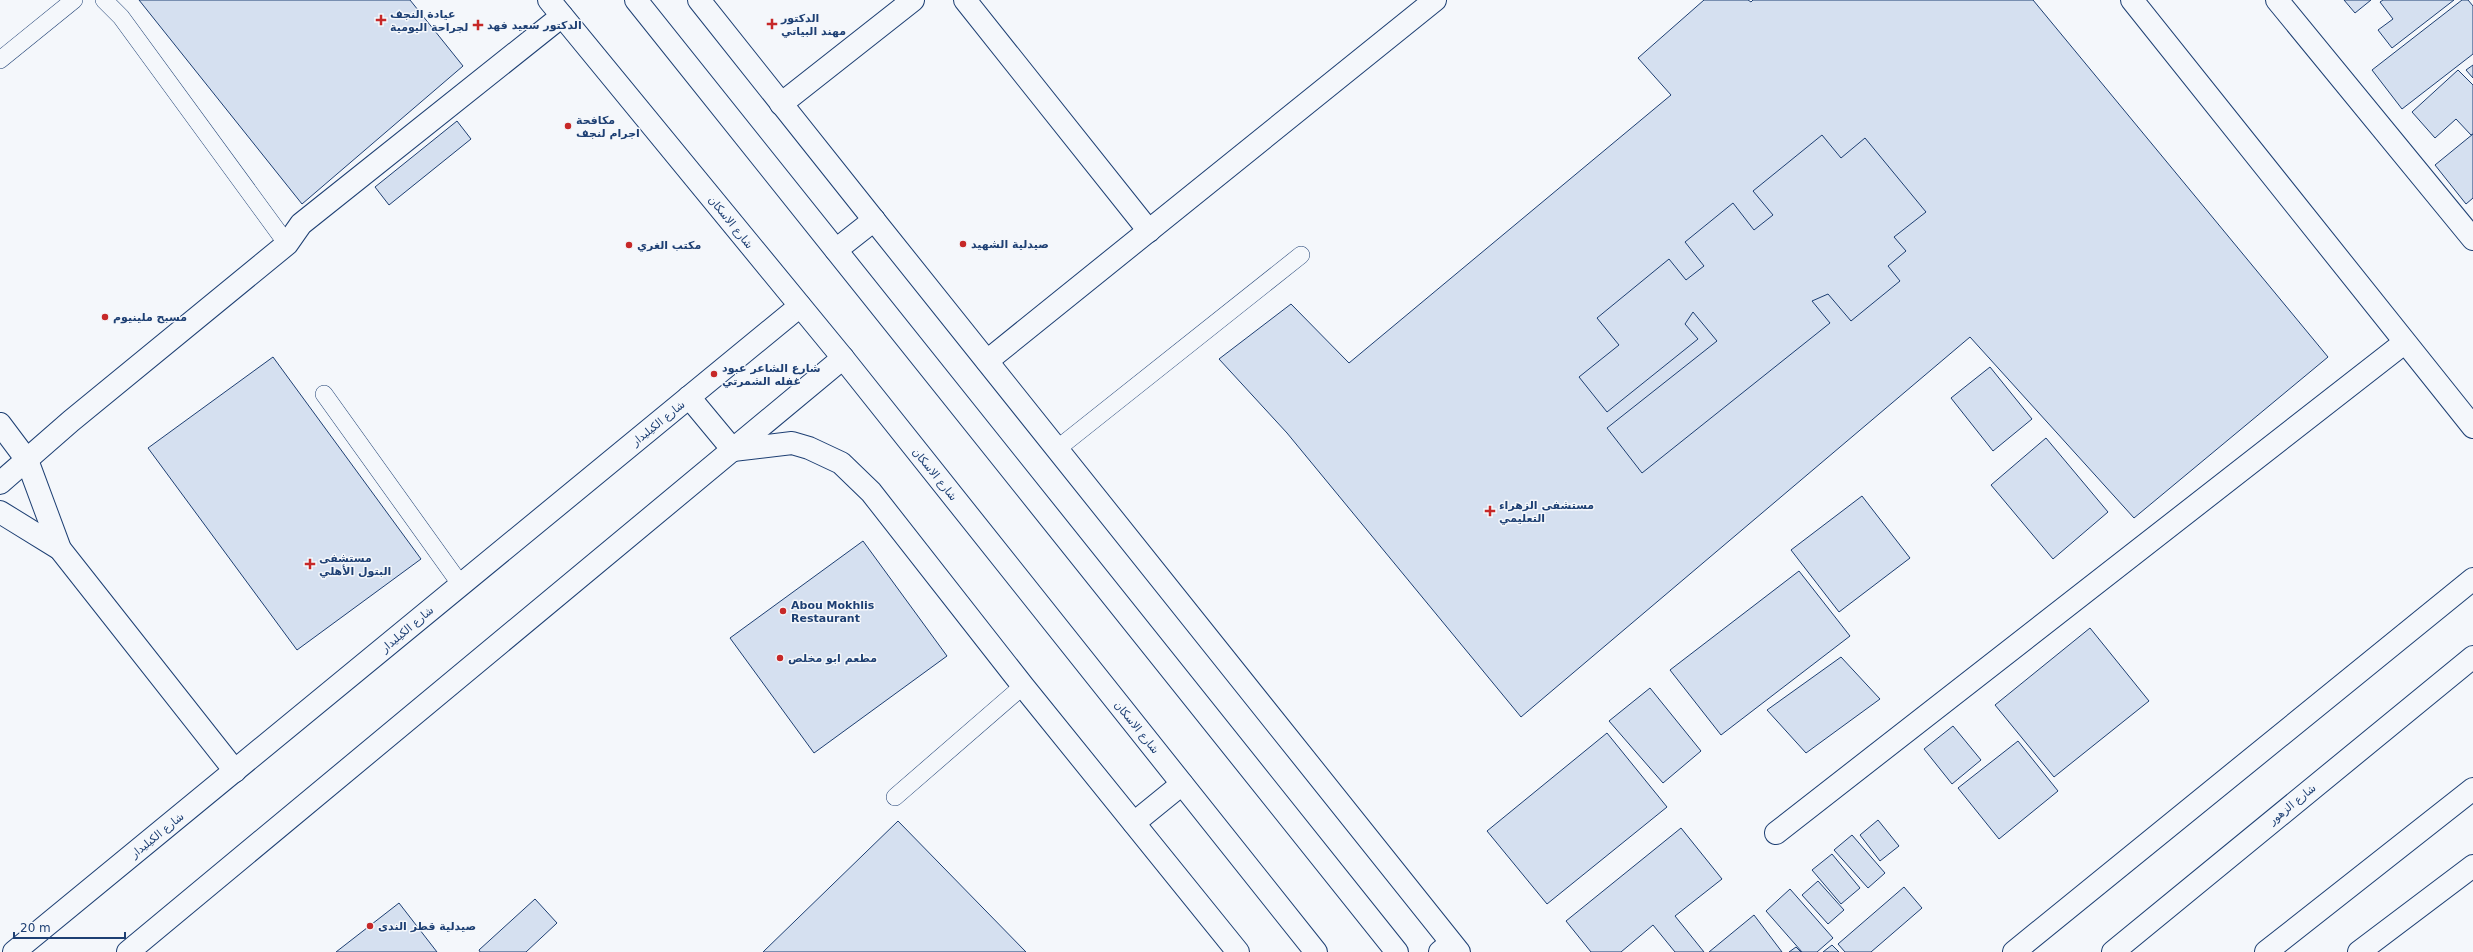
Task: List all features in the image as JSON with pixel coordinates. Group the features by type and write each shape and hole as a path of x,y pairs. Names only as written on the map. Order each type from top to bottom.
{"street":[{"path":"636,0 1397,952"},
{"path":"699,0 1057,449 1450,949"},
{"path":"781,104 913,0"},
{"path":"965,0 1149,231"},
{"path":"986,361 1435,0"},
{"path":"2132,0 2404,343 2473,427"},
{"path":"2277,0 2473,239"},
{"path":"0,483 71,421 287,244 301,224 555,8"},
{"name":"شارع الاسكان","path":"555,8 843,358 1316,952"},
{"path":"836,250 874,220"},
{"name":"شارع الكيليدار","path":"14,952 800,306"},
{"path":"1776,833 2404,343"},
{"path":"128,952 843,358"},
{"path":"689,397 733,450"},
{"path":"0,424 27,460 60,549 235,771"},
{"path":"733,450 792,444 826,454 841,464 871,492 1023,686 1238,952"},
{"path":"0,512 60,549"},
{"path":"2014,952 2473,579"},
{"name":"شارع الزهور","path":"2113,952 2173,901 2473,657"},
{"path":"1134,823 1182,784"},
{"path":"2266,952 2473,789"},
{"path":"2359,952 2473,866"},
{"path":"2132,952 2173,901"}],"lane":[{"path":"0,60 74,0"},
{"path":"104,0 122,17 287,244"},
{"path":"1057,449 1301,255"},
{"path":"324,394 460,585"},
{"path":"895,797 1023,686"}],"building":[{"path":"139,0 410,0 463,66 302,204"},
{"path":"1704,0 1748,0 1751,2 1753,0 2033,0 2328,357 2134,518 1970,337 1521,717 1287,433 1219,359 1291,304 1349,363 1671,95 1638,58"},
{"path":"2344,0 2371,0 2355,13"},
{"path":"2383,0 2454,0 2392,48 2378,30 2393,19 2380,2"},
{"path":"2462,0 2468,0 2473,6 2473,54 2402,109 2372,70"},
{"path":"2473,65 2473,78 2466,70"},
{"path":"2458,70 2473,85 2473,134 2471,135 2456,119 2435,138 2412,112"},
{"path":"457,121 471,139 389,205 375,187"},
{"path":"2473,134 2473,198 2466,204 2435,165"},
{"path":"1822,135 1841,158 1865,138 1926,212 1894,237 1906,251 1888,266 1900,281 1851,321 1828,294 1812,301 1830,323 1642,473 1607,428 1717,341 1693,312 1685,324 1698,339 1607,412 1579,377 1619,345 1597,318 1669,259 1686,280 1704,266 1685,242 1733,203 1754,230 1773,215 1753,191"},
{"path":"273,357 421,559 297,650 148,448"},
{"path":"1990,367 2032,419 1993,451 1951,398"},
{"path":"2046,438 2108,512 2053,559 1991,485"},
{"path":"1862,496 1910,558 1839,612 1791,550"},
{"path":"863,541 947,656 814,753 730,638"},
{"path":"1799,571 1850,636 1721,735 1670,670"},
{"path":"2090,628 2149,701 2054,777 1995,705"},
{"path":"1841,657 1880,699 1806,753 1767,710"},
{"path":"1650,688 1701,751 1663,783 1609,721"},
{"path":"1953,726 1981,760 1952,784 1924,749"},
{"path":"1607,733 1667,807 1547,904 1487,831"},
{"path":"2018,741 2058,791 1999,839 1958,788"},
{"path":"1878,820 1899,846 1880,861 1860,835"},
{"path":"898,821 1026,952 763,952"},
{"path":"1681,828 1722,879 1675,916 1704,952 1675,952 1653,925 1621,952 1591,952 1566,921"},
{"path":"1852,835 1885,873 1868,888 1834,850"},
{"path":"1832,854 1860,888 1841,904 1812,870"},
{"path":"1818,881 1844,910 1828,924 1802,895"},
{"path":"1904,887 1922,908 1871,952 1845,952 1838,944"},
{"path":"1790,889 1833,938 1817,952 1802,952 1766,911"},
{"path":"535,899 557,923 526,952 480,952 479,950"},
{"path":"399,903 437,952 336,952"},
{"path":"1754,915 1782,952 1709,952"},
{"path":"1832,945 1839,952 1823,952"},
{"path":"1796,947 1801,952 1789,952"}],"place":[{"name":"عيادة النجف لجراحة اليومية","path":"381,20"},
{"name":"الدكتور مهند البياتي","path":"772,24"},
{"name":"الدكتور سعيد فهد","path":"478,25"},
{"name":"مکافحة اجرام لنجف","path":"568,126"},
{"name":"صيدلية الشهيد","path":"963,244"},
{"name":"مكتب الغري","path":"629,245"},
{"name":"مسبح ملينيوم","path":"105,317"},
{"name":"شارع الشاعر عبود غفله الشمرتي","path":"714,374"},
{"name":"مستشفى الزهراء التعليمي","path":"1490,511"},
{"name":"مستشفى البتول الأهلي","path":"310,564"},
{"name":"Abou Mokhlis Restaurant","path":"783,611"},
{"name":"مطعم ابو مخلص","path":"780,658"},
{"name":"صيدلية قطر الندى","path":"370,926"}]}
